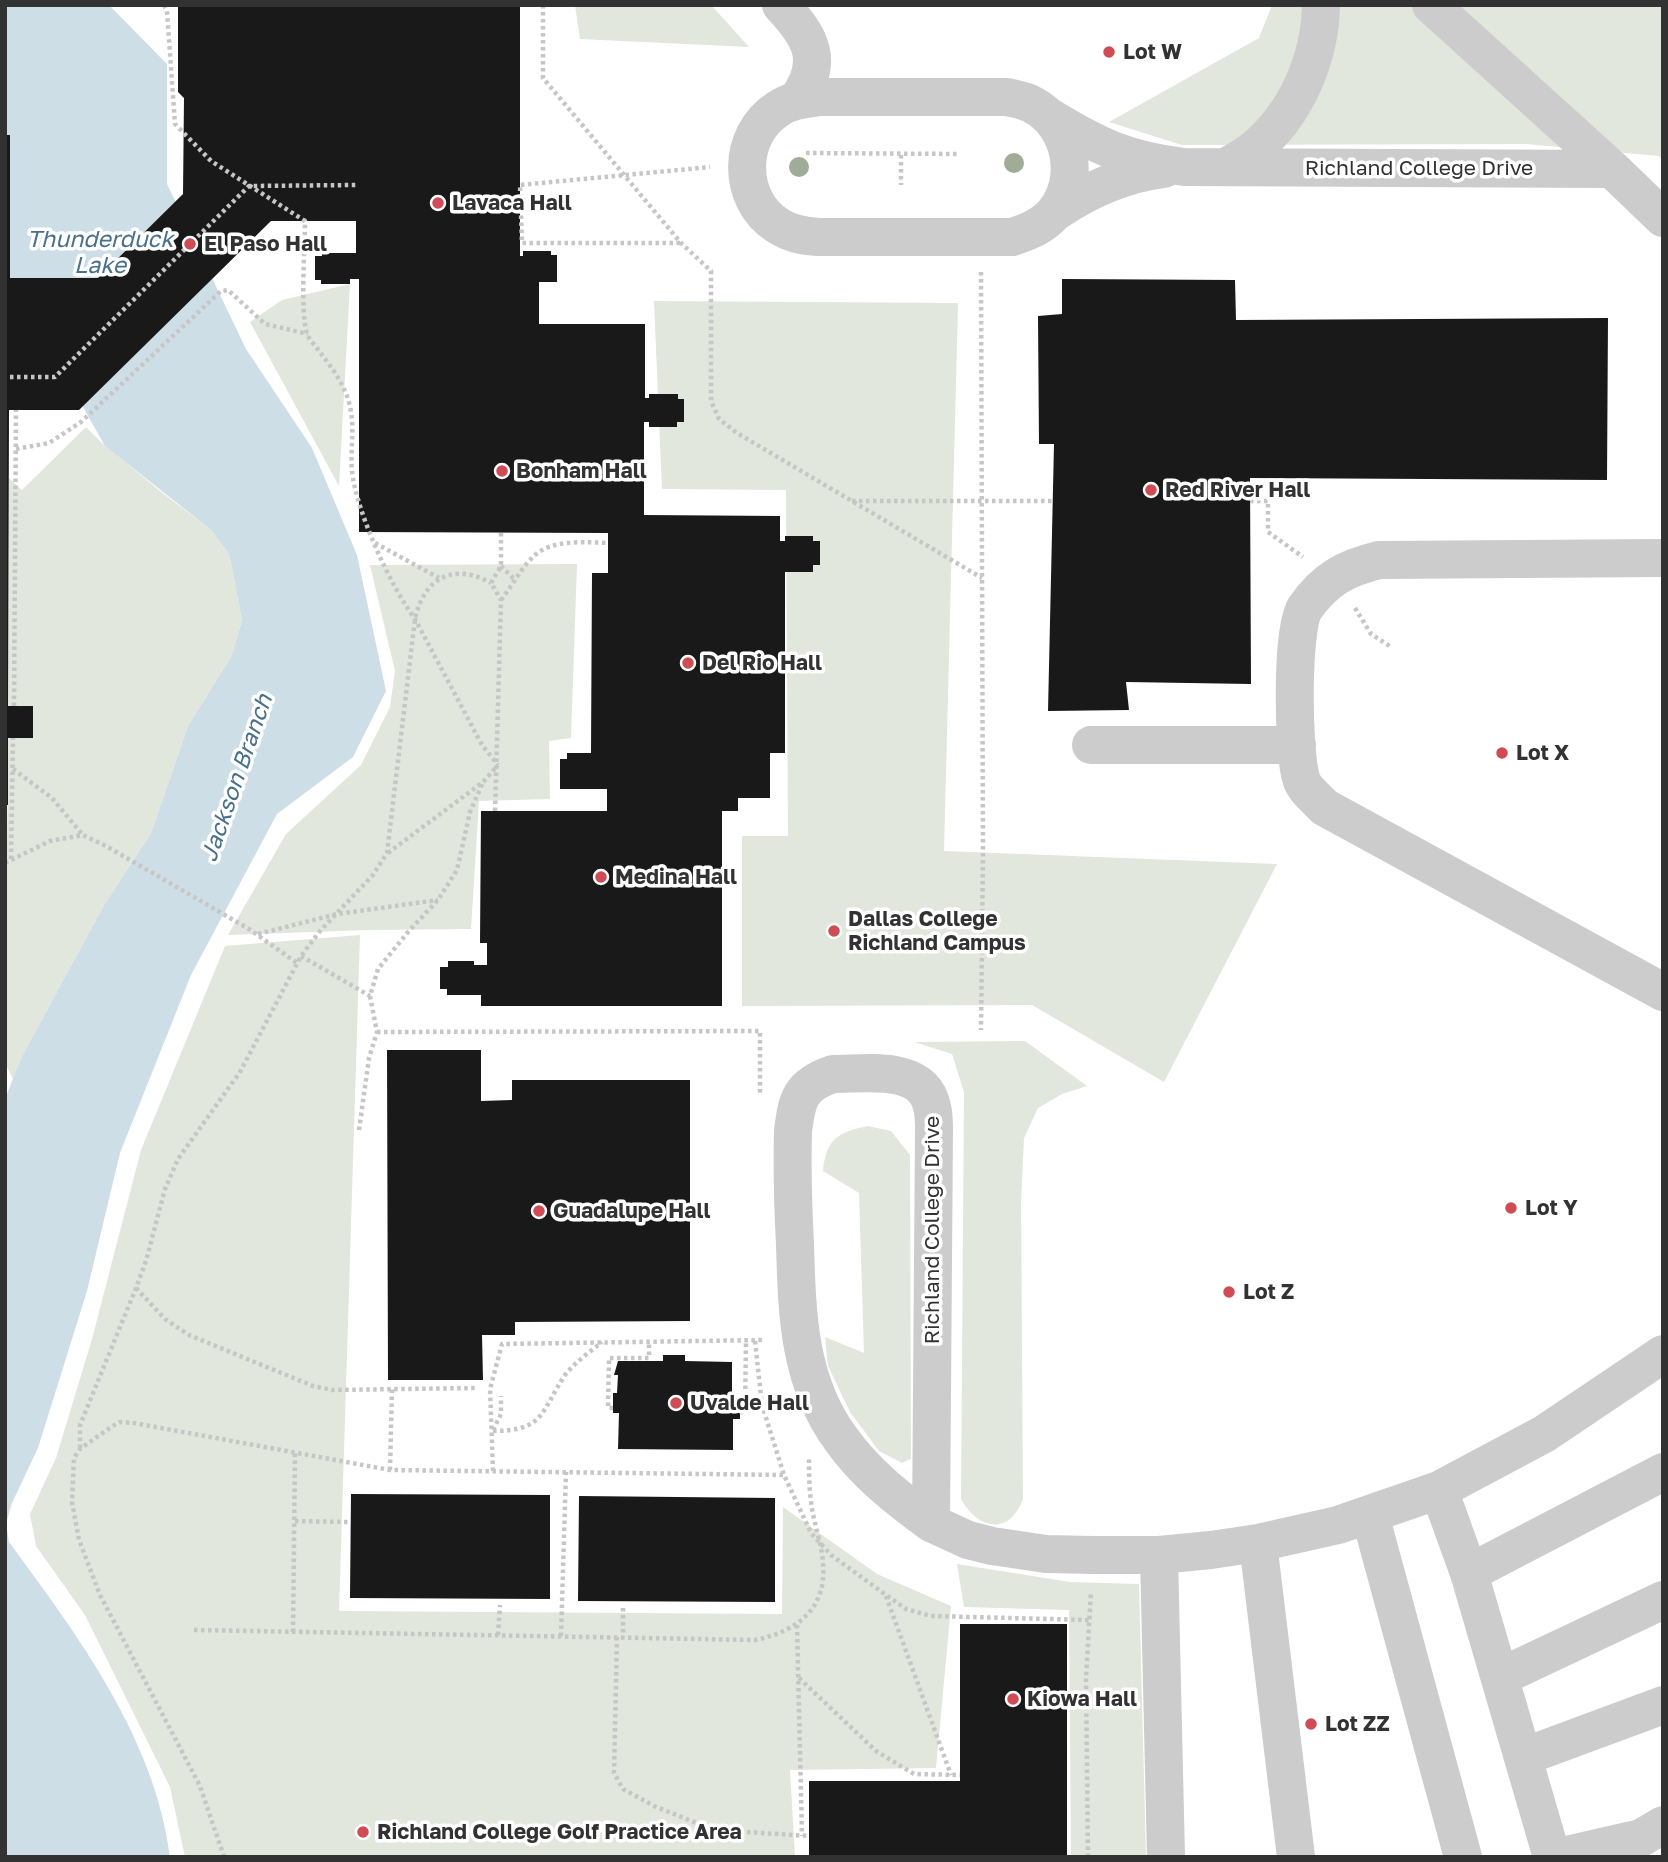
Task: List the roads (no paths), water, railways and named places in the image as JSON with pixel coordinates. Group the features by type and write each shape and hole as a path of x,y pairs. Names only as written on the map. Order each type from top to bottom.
{"street":[{"path":"781,5 810,40 813,55 812,72 807,86 797,100"},
{"path":"1227,167 1255,149 1290,110 1313,62 1321,5"},
{"path":"1431,5 1663,218"},
{"path":"820,97 1007,97 1031,104 1111,151 1148,163 1184,167 1146,171 1110,182 1080,195 1035,229 1012,237 819,237 797,235 777,225 760,209 750,189 746,167 750,145 760,125 777,109 797,100 820,97"},
{"path":"1048,116 1066,142 1071,167 1066,191 1054,213"},
{"name":"Richland College Drive","path":"1184,167 1612,169"},
{"path":"1663,558 1379,560 1351,566 1329,580 1303,610 1296,645 1297,745 1301,781 1324,807 1663,992"},
{"path":"1091,745 1297,745"},
{"name":"Richland College Drive","path":"931,1523 932,1105 925,1091 913,1079 895,1075 833,1074 815,1080 802,1094 793,1131 799,1339 811,1381 839,1437 864,1468 931,1523 968,1540 1034,1553 1159,1555 1258,1543 1338,1525 1439,1490 1544,1434 1663,1354"},
{"path":"1469,1573 1663,1472"},
{"path":"1439,1490 1469,1573 1552,1857"},
{"path":"1370,1515 1463,1857"},
{"path":"1258,1543 1296,1857"},
{"path":"1159,1555 1166,1857"},
{"path":"1500,1677 1663,1600"},
{"path":"1523,1757 1663,1705"},
{"path":"1558,1857 1641,1838 1663,1825"}],"water":[{"name":"Thunderduck Lake","path":"5,5 109,5 167,64 167,184 246,349 312,448 357,555 386,691 353,757 277,814 191,975 120,1153 87,1291 38,1448 12,1503 6,1524 9,1542 86,1652 131,1730 162,1813 170,1857 5,1857 5,1099 21,1058 104,905 151,833 188,726 232,655 242,620 229,554 211,530 105,446 10,278 10,136 5,135"}],"place":[{"name":"Lot W","path":"1109,52"},
{"name":"Lavaca Hall","path":"438,203"},
{"name":"El Paso Hall","path":"190,244"},
{"name":"Bonham Hall","path":"502,471"},
{"name":"Red River Hall","path":"1151,490"},
{"name":"Del Rio Hall","path":"688,663"},
{"name":"Lot X","path":"1502,753"},
{"name":"Medina Hall","path":"601,877"},
{"name":"Dallas College Richland Campus","path":"834,931"},
{"name":"Lot Y","path":"1511,1208"},
{"name":"Guadalupe Hall","path":"539,1211"},
{"name":"Lot Z","path":"1229,1292"},
{"name":"Uvalde Hall","path":"676,1403"},
{"name":"Kiowa Hall","path":"1013,1699"},
{"name":"Lot ZZ","path":"1311,1724"},
{"name":"Richland College Golf Practice Area","path":"363,1832"}],"water label":[{"name":"Jackson Branch","path":"237,778"}]}
